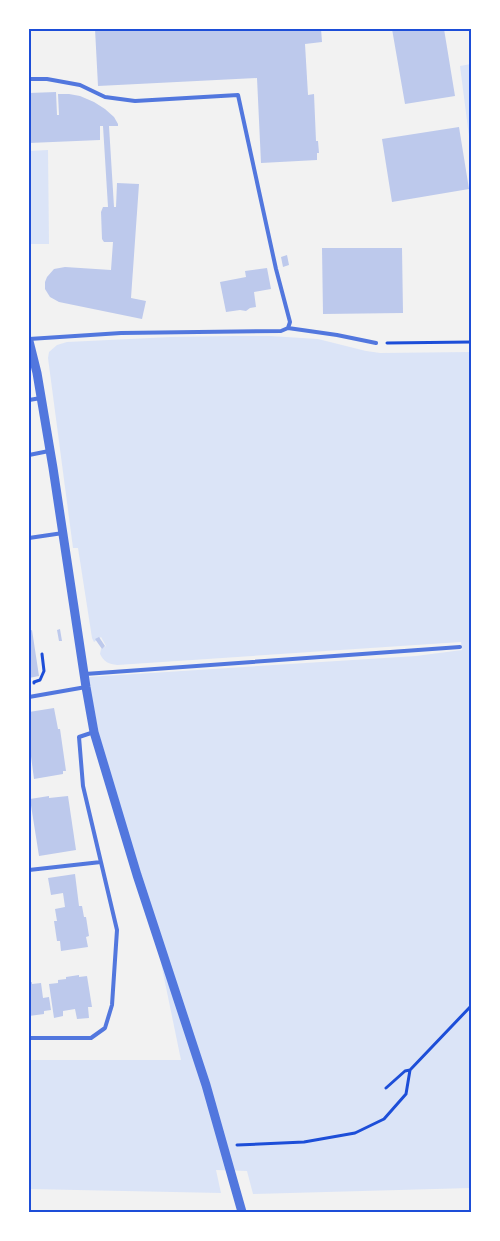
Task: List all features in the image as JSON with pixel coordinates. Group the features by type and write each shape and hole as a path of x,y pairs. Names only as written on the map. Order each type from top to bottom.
{"street":[{"path":"29,340 37,373 50,451 94,732 137,875 224,1145 242,1212"}],"lane":[{"path":"29,79 47,79 80,85 105,97 135,101 238,96 276,269 290,322 288,328"},
{"path":"29,340 120,333 281,331 288,328 376,343"},
{"path":"29,400 41,398"},
{"path":"29,455 50,451"},
{"path":"29,538 63,533"},
{"path":"84,674 460,647"},
{"path":"29,697 86,688"},
{"path":"29,1038 91,1038 105,1028 112,1004 117,930 83,786 79,737 94,732"},
{"path":"29,870 101,862"}],"path":[{"path":"376,343 471,342"},
{"path":"36,696 34,682 40,680 44,671 42,654"},
{"path":"386,1088 405,1071 410,1070 471,1006"},
{"path":"224,1145 304,1142 355,1134 384,1119 406,1094 410,1070"}],"shaded area":[{"path":"471,64 471,152 460,66"},
{"path":"48,150 49,244 29,244 29,151"},
{"path":"270,336 318,339 380,353 471,352 471,1188 253,1194 247,1171 216,1170 221,1193 29,1189 29,1060 181,1060 147,895 98,730 88,677 416,656 462,650 461,642 117,665 103,659 100,654 101,649 106,646 101,637 94,642 92,638 78,548 73,548 48,358 49,352 57,345 67,342 171,337"}],"building":[{"path":"95,29 321,29 322,42 305,44 308,95 314,94 316,141 318,141 319,153 317,153 317,160 261,163 257,78 98,86"},
{"path":"392,29 444,29 455,96 405,104"},
{"path":"56,92 57,115 59,115 58,94 69,94 94,102 114,117 118,124 118,126 109,126 114,207 116,207 117,183 139,184 131,298 146,301 142,319 59,302 50,297 45,289 47,277 54,269 65,267 111,270 113,242 104,242 102,239 101,212 103,207 108,207 103,126 100,126 100,140 29,143 29,93"},
{"path":"459,127 469,189 392,202 382,139"},
{"path":"322,248 402,248 403,313 323,314"},
{"path":"287,255 289,265 283,267 281,257"},
{"path":"267,268 271,289 254,292 256,307 246,311 226,312 220,282 246,277 245,271"},
{"path":"60,629 62,641 59,641 57,630"},
{"path":"32,630 39,676 29,678 29,631"},
{"path":"99,637 105,646 102,649 95,639"},
{"path":"54,708 58,729 60,729 66,771 63,771 63,774 34,779 29,741 29,712"},
{"path":"49,796 49,798 68,796 76,850 39,856 30,799"},
{"path":"75,874 79,906 82,906 84,917 86,917 89,936 86,937 88,947 61,951 60,941 57,941 54,921 57,921 55,909 65,907 63,893 51,895 48,878"},
{"path":"79,975 79,977 87,976 92,1007 88,1007 89,1018 77,1019 75,1009 63,1011 63,1016 54,1018 49,984 58,983 58,980 66,979 66,977"},
{"path":"32,982 32,984 41,983 43,998 49,997 51,1010 44,1011 44,1014 29,1016 29,983"}]}
